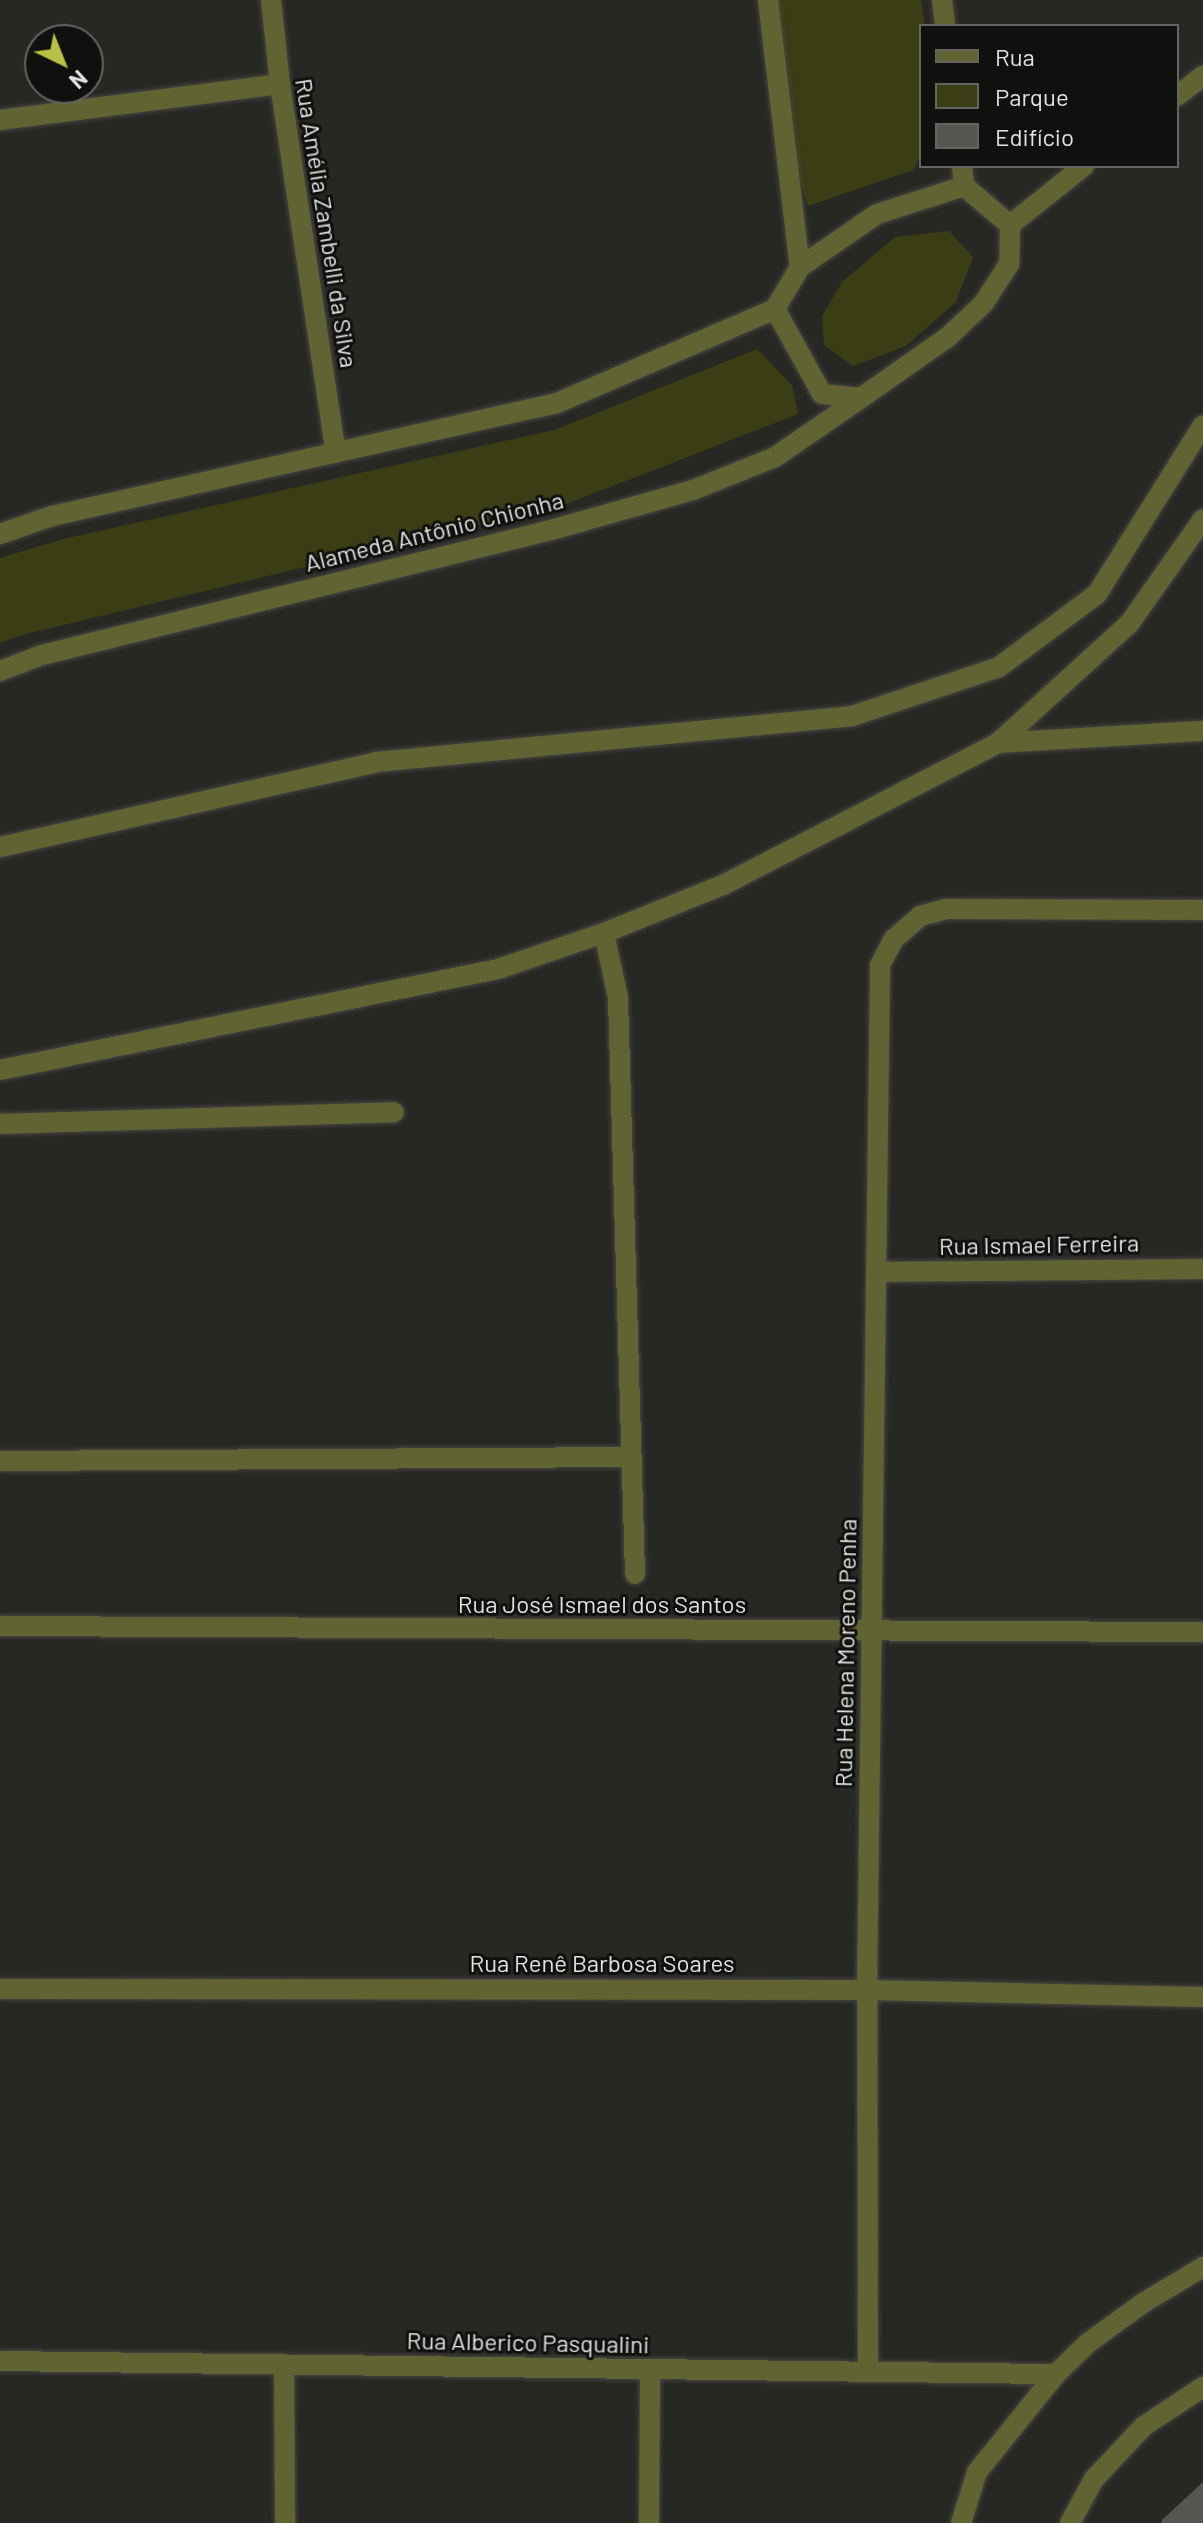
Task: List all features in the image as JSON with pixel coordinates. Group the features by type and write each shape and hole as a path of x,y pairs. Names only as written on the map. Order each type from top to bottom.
{"street":[{"name":"Rua Amélia Zambelli da Silva","path":"271,0 280,84 336,453"},
{"path":"768,0 800,267"},
{"path":"942,0 945,24"},
{"path":"1179,94 1203,76"},
{"path":"0,120 280,84"},
{"path":"0,534 52,516 557,403 775,309 800,267 877,214 963,176 1010,225 1081,168"},
{"name":"Alameda Antônio Chionha","path":"0,671 42,655 551,530 693,490 775,457 911,366 984,303 1009,264 1010,225"},
{"path":"775,309 822,394 861,398"},
{"path":"0,847 376,762 852,716 999,667 1097,594 1203,425"},
{"path":"3,1063 498,969 604,933 723,885 998,743 1129,624 1203,519"},
{"path":"998,743 1203,731"},
{"name":"Rua Helena Moreno Penha","path":"868,2372 867,1990 880,965 894,939 920,916 946,909 1203,910"},
{"path":"604,933 618,998 635,1574"},
{"path":"0,1124 394,1112"},
{"name":"Rua Ismael Ferreira","path":"876,1272 1203,1269"},
{"path":"0,1461 632,1457"},
{"name":"Rua José Ismael dos Santos","path":"0,1626 1203,1632"},
{"name":"Rua Renê Barbosa Soares","path":"0,1989 867,1990 1203,1997"},
{"path":"961,2523 977,2472 1056,2374 1088,2343 1143,2303 1203,2267"},
{"name":"Rua Alberico Pasqualini","path":"0,2361 1056,2374"},
{"path":"284,2364 285,2523"},
{"path":"649,2523 650,2369"},
{"path":"1070,2523 1094,2479 1144,2426 1203,2387"}],"green space":[{"path":"777,0 921,0 925,24 919,24 919,160 913,170 808,206 794,162"},
{"path":"949,231 973,257 956,302 906,346 853,366 824,345 822,316 842,282 895,237"},
{"path":"757,349 792,385 798,414 564,505 22,635 0,643 0,558 63,539 554,430"}],"building":[{"path":"1203,2482 1203,2523 1161,2523 1162,2520"}]}
